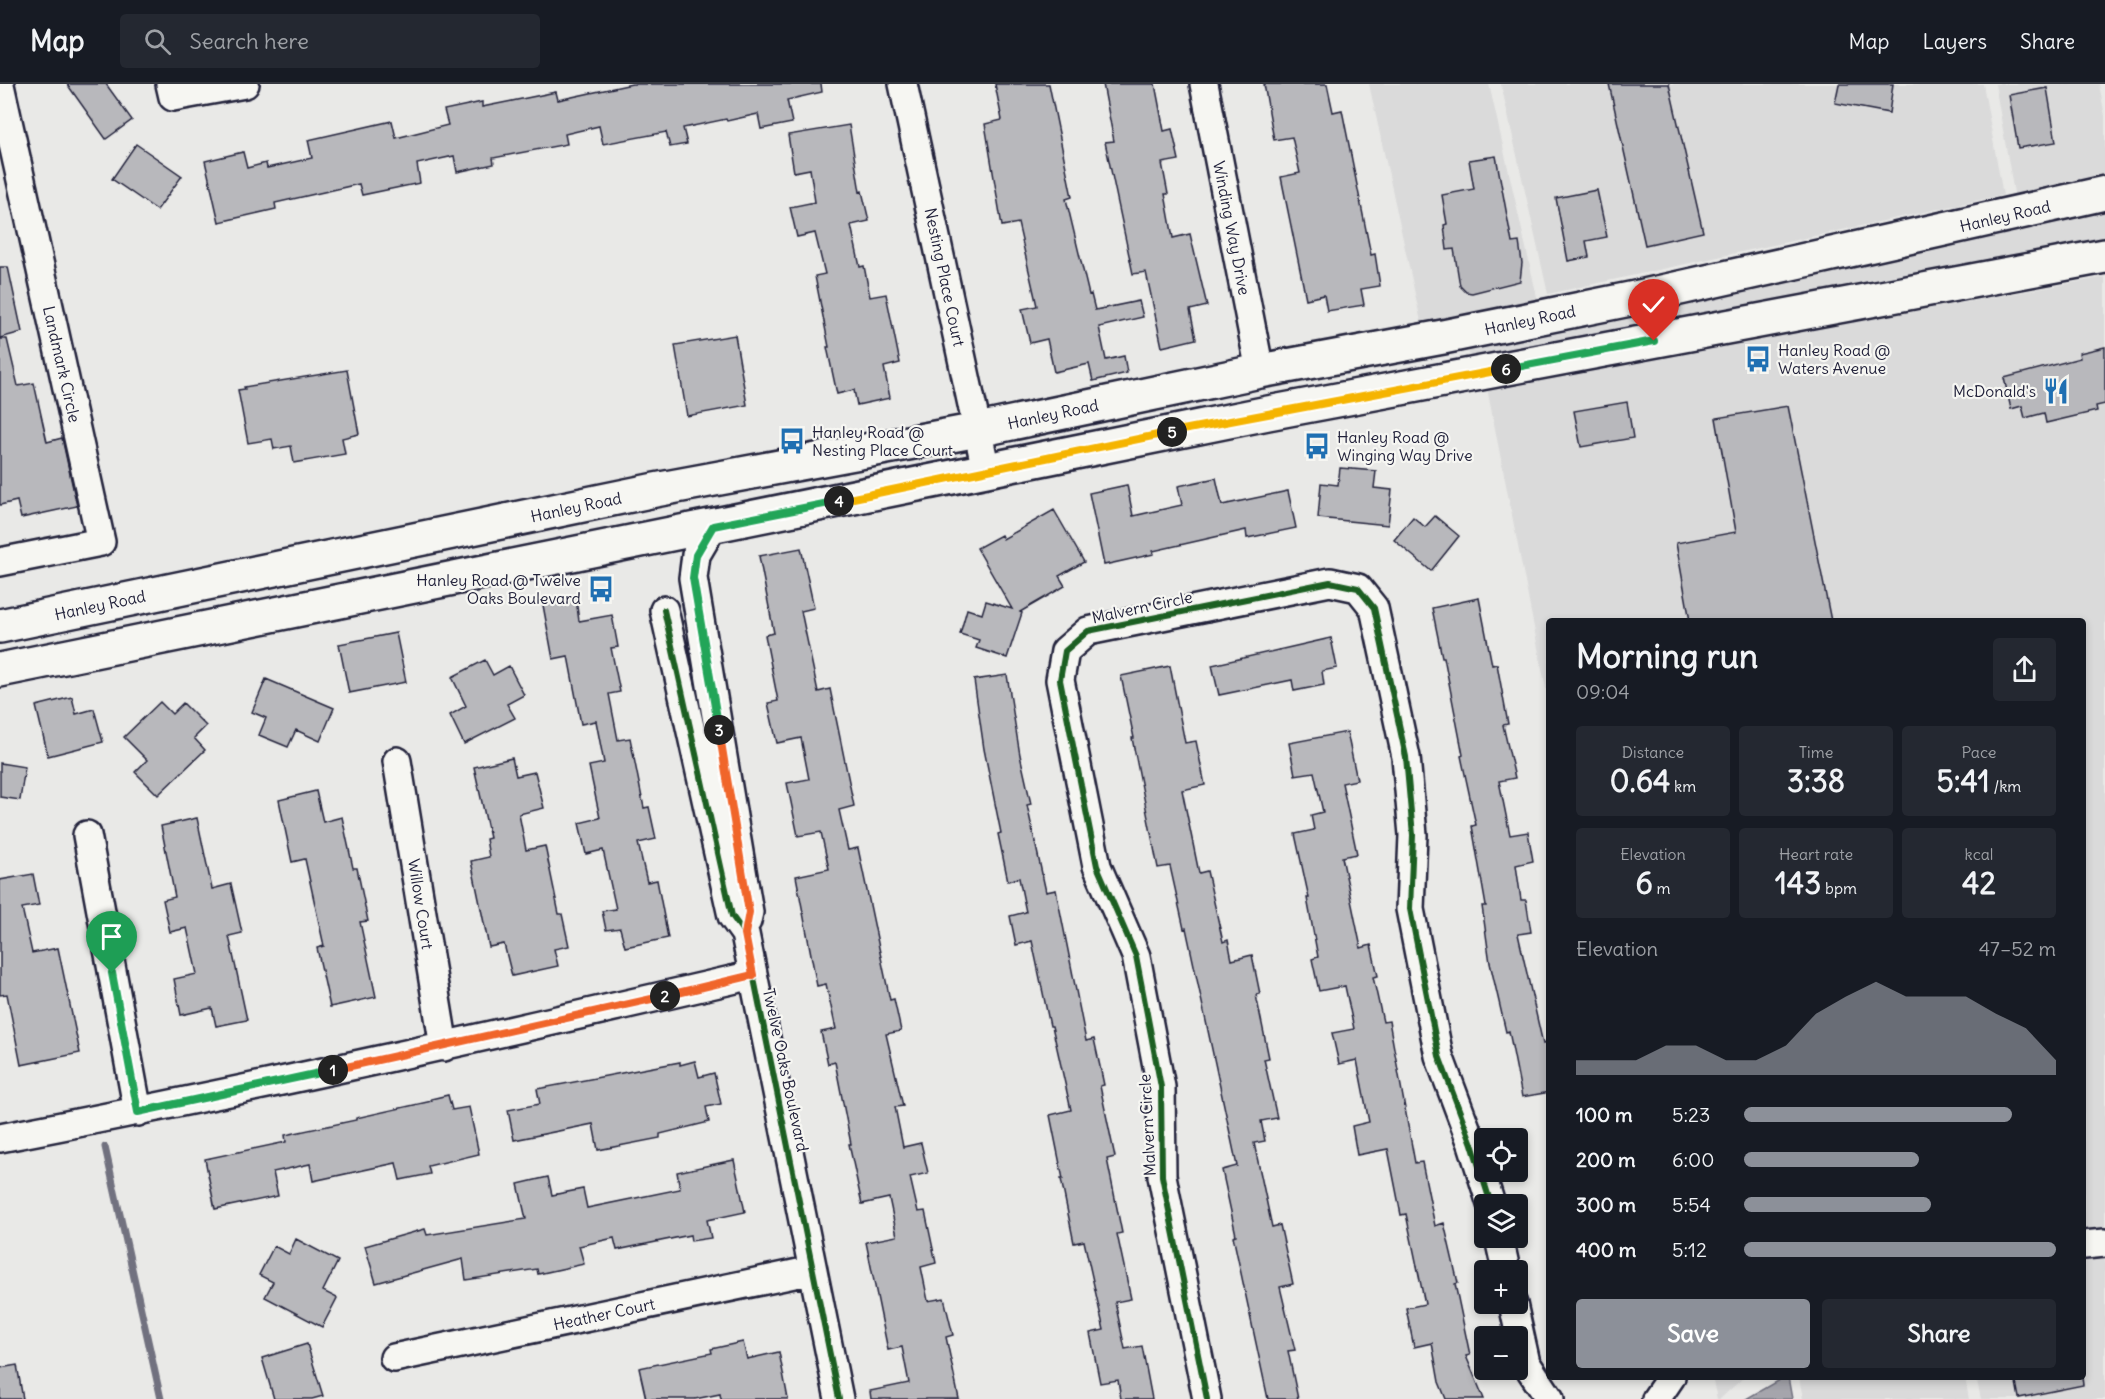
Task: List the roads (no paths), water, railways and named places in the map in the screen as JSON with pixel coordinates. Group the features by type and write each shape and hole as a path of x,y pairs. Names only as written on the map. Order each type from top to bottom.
{"main road":[{"name":"Hanley Road","path":"0,626 683,485 978,430 1260,371 1431,340 1647,296 2105,193"},
{"path":"0,670 1268,413 2105,256"},
{"path":"1415,386 1431,340"},
{"path":"503,569 517,547 527,543 665,514 676,503 683,485"}],"street":[{"path":"170,84 173,97 245,84"},
{"name":"Nesting Place Court","path":"903,84 986,470"},
{"name":"Winding Way Drive","path":"1204,84 1260,371"},
{"name":"Landmark Circle","path":"0,85 4,120 101,542 0,562"},
{"name":"Twelve Oaks Boulevard","path":"713,526 696,555 693,578 749,912 745,934 839,1399"},
{"name":"Malvern Circle","path":"1208,1399 1162,1176 1161,1087 1136,956 1097,866 1060,680 1065,651 1088,631 1330,582 1358,588 1374,608 1406,757 1413,835 1410,909 1439,1056 1488,1194"},
{"name":"Twelve Oaks Boulevard","path":"664,610 732,916 745,934"},
{"path":"676,665 707,659"},
{"name":"Willow Court","path":"397,761 444,1047"},
{"path":"87,835 138,1112"},
{"path":"0,1138 138,1112 444,1047 753,975"},
{"name":"Heather Court","path":"394,1358 813,1270"},
{"path":"1515,1314 1526,1363 1550,1399"},
{"path":"1656,1399 1669,1380"}],"waterway":[{"path":"105,1147 161,1399"}],"place":[{"name":"Hanley Road @ Waters Avenue","path":"1758,359"},
{"name":"McDonald's","path":"2056,391"},
{"name":"Hanley Road @ Nesting Place Court","path":"792,441"},
{"name":"Hanley Road @ Winging Way Drive","path":"1317,446"},
{"name":"Hanley Road @ Twelve Oaks Boulevard","path":"601,589"}]}
